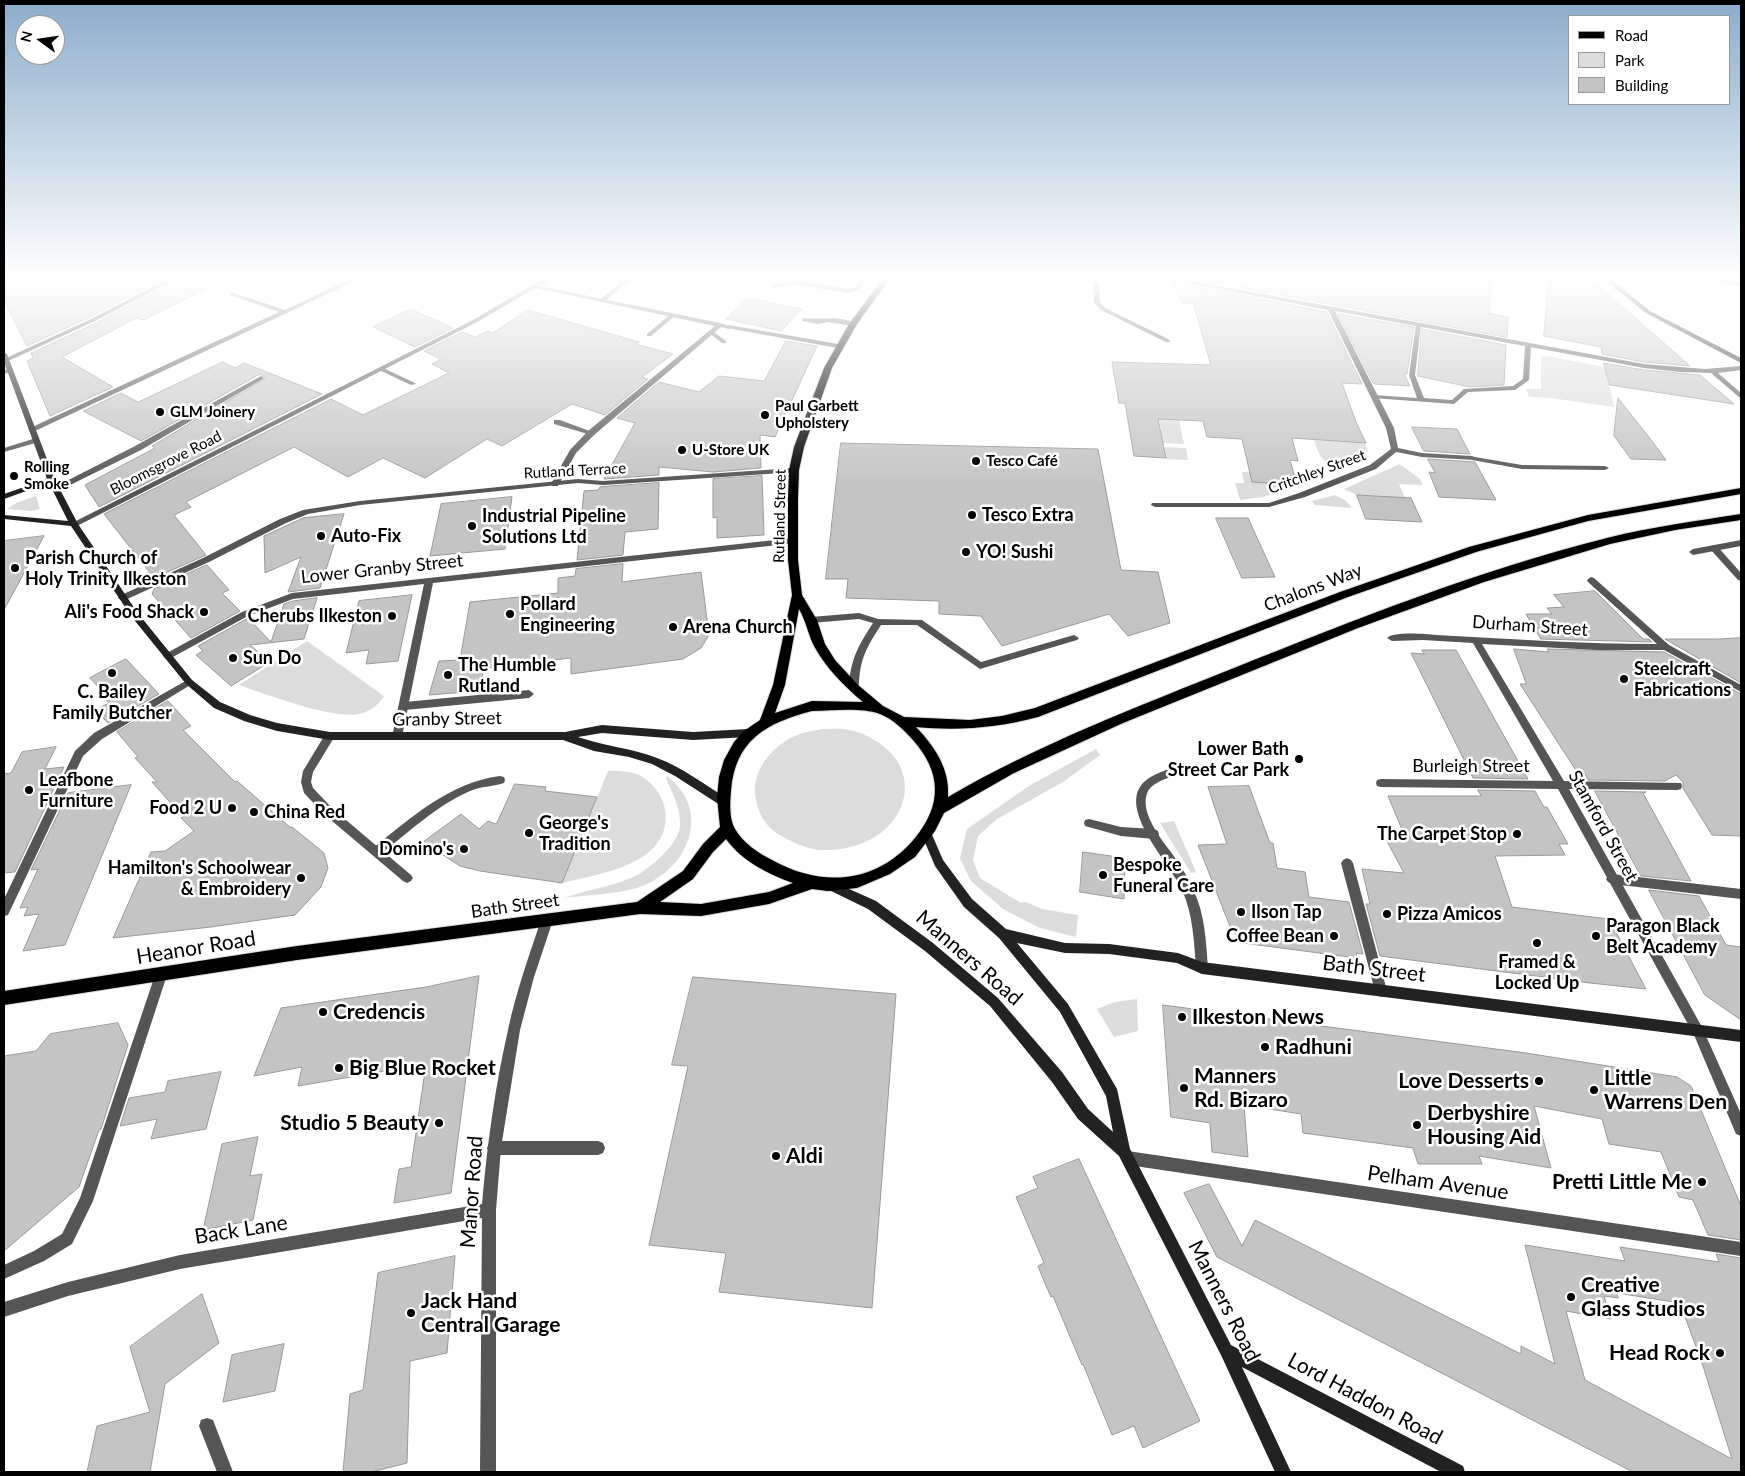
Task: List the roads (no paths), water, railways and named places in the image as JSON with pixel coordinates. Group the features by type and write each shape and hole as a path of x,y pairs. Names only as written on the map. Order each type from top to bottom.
{"main road":[{"name":"Rutland Street","path":"766,721 779,684 797,596 793,541 794,470 804,428 837,349"},
{"name":"Chalons Way","path":"902,721 970,726 1016,718 1459,553 1539,530 1621,511 1741,491"},
{"path":"940,809 941,774 924,743 902,721 879,709 812,706 793,710 766,721 748,733 734,753 727,769 724,787 727,828 740,846 758,861 811,883 829,885 850,884 870,878 889,869 909,855 926,833 940,809 974,788 1025,761 1187,692 1371,618 1484,578 1566,553 1654,531 1741,517"},
{"name":"Rutland Street","path":"797,596 812,620 819,644 831,663 854,688 879,709"},
{"name":"Bath Street","path":"640,908 688,876 708,848 727,828"},
{"name":"Bath Street","path":"395,941 640,908 701,910 769,898 811,883"},
{"name":"Heanor Road","path":"4,998 297,953 395,941"}],"street":[{"path":"4,357 24,349"},
{"path":"32,429 205,349"},
{"name":"Bloomsgrove Road","path":"74,524 420,349"},
{"path":"555,484 573,452 592,433 691,349"},
{"path":"1350,349 1392,432 1395,450 1422,455 1472,458 1522,467 1604,468"},
{"path":"1415,349 1412,375 1421,400"},
{"path":"1374,397 1454,402 1466,390 1515,388 1526,380 1528,349"},
{"path":"1545,349 1644,366 1714,373 1741,368"},
{"path":"1716,349 1741,361"},
{"name":"Granby Street","path":"4,357 6,372 32,429 51,480 74,524 122,598 189,682 217,705 247,718 294,731 330,736 565,736 602,730 693,736 748,733"},
{"path":"382,369 412,384"},
{"path":"1714,373 1741,396"},
{"path":"55,489 138,448 261,378"},
{"path":"557,422 592,433"},
{"path":"4,450 36,440"},
{"name":"Critchley Street","path":"1154,505 1228,506 1269,504 1302,495 1373,467 1395,450"},
{"name":"Rutland Terrace","path":"122,598 206,560 282,521 306,512 329,507 578,481 603,483 794,470"},
{"path":"4,497 51,480"},
{"path":"4,517 74,524"},
{"name":"Lower Granby Street","path":"168,656 222,626 285,598 429,580 793,541"},
{"path":"1693,552 1741,543"},
{"path":"1714,548 1741,578"},
{"path":"397,737 405,706 429,580"},
{"path":"1591,580 1666,647 1741,689"},
{"path":"812,620 859,616 878,622 919,622 980,666 1074,638"},
{"path":"854,688 856,659 878,622"},
{"name":"Durham Street","path":"1392,638 1475,639 1597,647 1666,647"},
{"name":"Stamford Street","path":"1475,639 1561,784 1698,1031 1741,1129"},
{"path":"4,911 79,754 98,736 189,682"},
{"path":"405,706 529,694"},
{"path":"330,736 308,771 306,782 308,790 329,812 407,878"},
{"name":"Granby Street","path":"565,736 594,747 629,753 655,761 679,773 724,802"},
{"path":"1178,770 1151,782 1145,787 1143,793 1143,814 1180,874 1192,901 1199,925 1202,968"},
{"path":"377,851 446,798 472,785 500,780"},
{"name":"Burleigh Street","path":"1381,783 1677,786"},
{"path":"1089,823 1104,829 1132,834 1154,834"},
{"name":"Manners Road","path":"926,833 939,863 968,903 1003,934 1064,1008 1112,1094 1126,1155 1226,1350 1283,1472"},
{"path":"1347,863 1381,991"},
{"path":"1612,879 1741,894"},
{"name":"Manners Road","path":"829,885 872,905 929,947 994,1002 1057,1078 1083,1114 1126,1155"},
{"name":"Manor Road","path":"488,1472 489,1210 494,1148 514,1030 546,920"},
{"name":"Bath Street","path":"1003,934 1065,948 1109,949 1178,958 1202,968 1741,1036"},
{"path":"4,1272 39,1256 67,1240 86,1201 161,975"},
{"path":"494,1148 598,1148"},
{"name":"Pelham Avenue","path":"1126,1155 1741,1249"},
{"name":"Back Lane","path":"4,1310 68,1289 180,1262 489,1210"},
{"name":"Lord Haddon Road","path":"1226,1350 1457,1472"},
{"path":"207,1426 225,1472"}],"place":[{"name":"GLM Joinery","path":"160,412"},
{"name":"Paul Garbett Upholstery","path":"765,415"},
{"name":"U-Store UK","path":"682,450"},
{"name":"Tesco Café","path":"976,461"},
{"name":"Rolling Smoke","path":"14,476"},
{"name":"Tesco Extra","path":"972,515"},
{"name":"Industrial Pipeline Solutions Ltd","path":"472,526"},
{"name":"Auto-Fix","path":"321,536"},
{"name":"YO! Sushi","path":"966,552"},
{"name":"Parish Church of Holy Trinity Ilkeston","path":"15,568"},
{"name":"Ali's Food Shack","path":"204,612"},
{"name":"Pollard Engineering","path":"510,614"},
{"name":"Cherubs Ilkeston","path":"392,616"},
{"name":"Arena Church","path":"673,627"},
{"name":"Sun Do","path":"233,658"},
{"name":"C. Bailey Family Butcher","path":"112,673"},
{"name":"The Humble Rutland","path":"448,675"},
{"name":"Steelcraft Fabrications","path":"1624,679"},
{"name":"Lower Bath Street Car Park","path":"1299,759"},
{"name":"Leafbone Furniture","path":"29,790"},
{"name":"Food 2 U","path":"232,808"},
{"name":"China Red","path":"254,812"},
{"name":"George's Tradition","path":"529,833"},
{"name":"The Carpet Stop","path":"1517,834"},
{"name":"Domino's","path":"464,849"},
{"name":"Bespoke Funeral Care","path":"1103,875"},
{"name":"Hamilton's Schoolwear & Embroidery","path":"301,878"},
{"name":"Ilson Tap","path":"1241,912"},
{"name":"Pizza Amicos","path":"1387,914"},
{"name":"Coffee Bean","path":"1334,936"},
{"name":"Paragon Black Belt Academy","path":"1596,936"},
{"name":"Framed & Locked Up","path":"1537,943"},
{"name":"Credencis","path":"323,1012"},
{"name":"Ilkeston News","path":"1182,1017"},
{"name":"Radhuni","path":"1265,1047"},
{"name":"Big Blue Rocket","path":"339,1068"},
{"name":"Love Desserts","path":"1539,1081"},
{"name":"Manners Rd. Bizaro","path":"1184,1088"},
{"name":"Little Warrens Den","path":"1594,1090"},
{"name":"Studio 5 Beauty","path":"439,1123"},
{"name":"Derbyshire Housing Aid","path":"1417,1125"},
{"name":"Aldi","path":"776,1156"},
{"name":"Pretti Little Me","path":"1702,1182"},
{"name":"Creative Glass Studios","path":"1571,1297"},
{"name":"Jack Hand Central Garage","path":"411,1313"},
{"name":"Head Rock","path":"1720,1353"}]}
